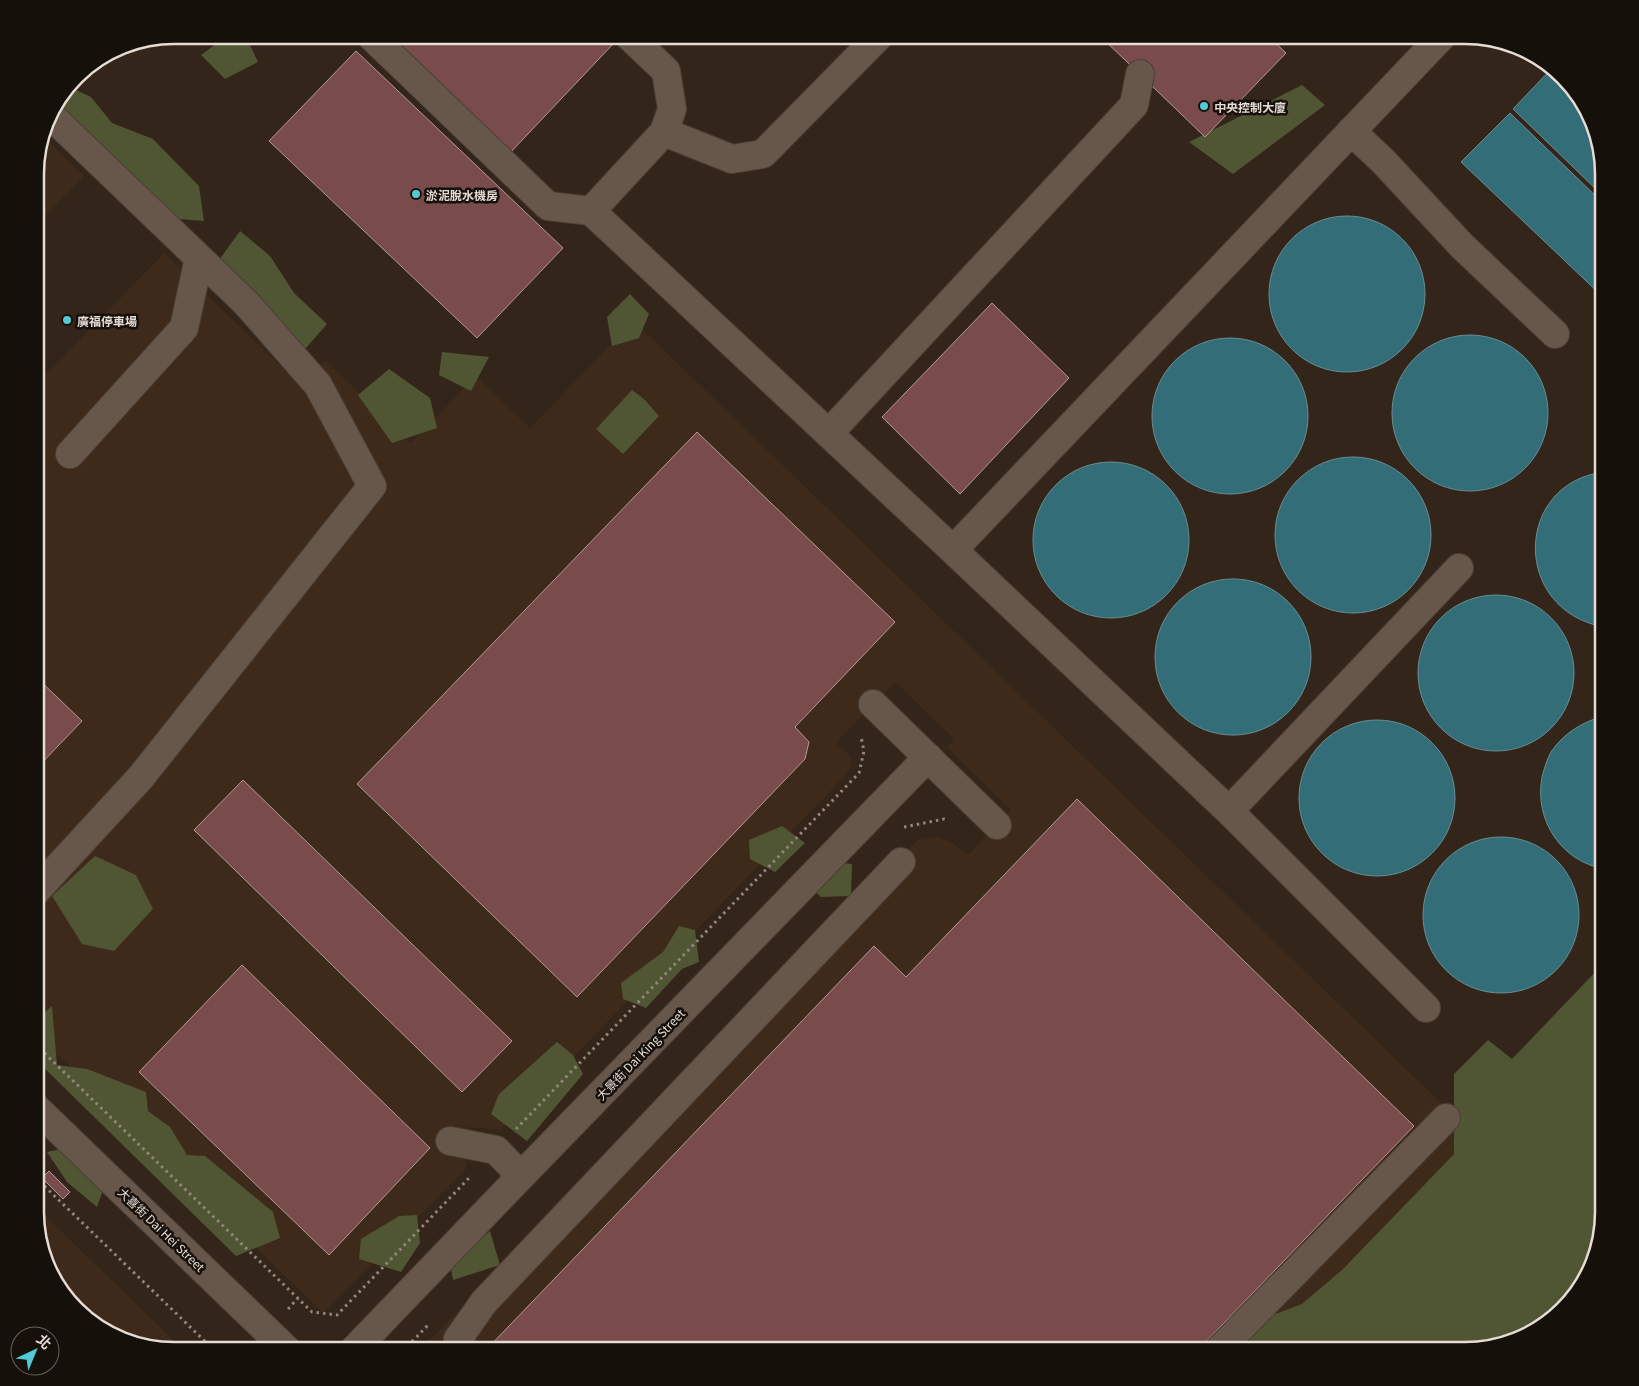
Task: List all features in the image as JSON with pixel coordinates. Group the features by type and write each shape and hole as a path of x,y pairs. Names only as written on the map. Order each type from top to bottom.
{"street":[{"path":"379,44 548,206 591,211 954,550 1229,811 1426,1008"},
{"path":"591,211 664,132 672,109 666,71 638,44"},
{"path":"664,132 732,159 763,154 871,44"},
{"path":"954,550 1434,44"},
{"path":"829,433 1134,105 1140,74"},
{"path":"44,882 141,777 372,486 318,385 246,303 56,120"},
{"path":"1351,132 1383,161 1462,246 1556,334"},
{"path":"70,454 184,328 199,258"},
{"path":"1229,811 1459,568"},
{"path":"873,704 997,825"},
{"name":"大景街 Dai King Street","path":"363,1342 928,757"},
{"path":"459,1342 458,1339 484,1302 901,862"},
{"name":"大喜街 Dai Hei Street","path":"44,1117 279,1342"},
{"path":"1227,1342 1446,1118"},
{"path":"450,1141 496,1150 522,1176"}],"path":[{"path":"44,1053 312,1312 337,1315 859,773 864,750 860,735"},
{"path":"44,1186 206,1342"}],"shaded area":[{"path":"48,141 84,176 44,217 44,165"},
{"path":"164,253 300,385 325,360 411,443 476,376 530,428 634,321 1473,1134 1273,1342 428,1342 918,840 938,837 952,842 968,855 1011,810 947,747 954,739 895,682 836,743 849,755 852,767 844,777 501,1130 467,1127 466,1169 323,1313 44,1042 44,377"},
{"path":"44,1215 176,1342 148,1340 132,1335 116,1329 88,1310 66,1285 57,1270 48,1246"}],"green space":[{"path":"216,44 249,44 258,62 225,79 201,55"},
{"path":"1302,85 1325,105 1233,174 1189,142"},
{"path":"75,89 91,97 112,123 153,139 199,186 204,221 165,218 59,114"},
{"path":"240,231 270,256 294,293 327,324 299,356 214,267"},
{"path":"630,294 649,314 639,338 612,346 607,317"},
{"path":"442,352 489,357 471,391 439,375"},
{"path":"389,369 430,398 437,428 392,443 358,395"},
{"path":"632,390 644,399 659,416 623,454 596,429"},
{"path":"782,826 805,843 775,872 750,859 749,840"},
{"path":"95,856 136,875 153,909 114,951 82,944 52,896"},
{"path":"817,860 852,864 851,896 821,897 802,879"},
{"path":"679,926 695,930 699,962 682,969 646,1008 623,999 621,983 663,952"},
{"path":"1595,972 1595,1221 1593,1238 1585,1262 1578,1277 1563,1298 1538,1320 1523,1329 1499,1338 1482,1341 1232,1342 1232,1330 1302,1304 1342,1270 1454,1154 1454,1074 1488,1040 1512,1059"},
{"path":"52,1006 57,1065 87,1069 146,1092 148,1111 170,1127 187,1155 205,1156 273,1212 280,1238 236,1256 44,1068 44,1013"},
{"path":"557,1042 573,1055 583,1074 527,1141 491,1114 499,1094"},
{"path":"89,1143 102,1154 102,1193 97,1207 67,1182 47,1152"},
{"path":"417,1215 420,1243 401,1272 359,1259 361,1239 399,1216"},
{"path":"490,1231 500,1265 453,1280 450,1264"}],"water":[{"path":"1547,73 1551,76 1563,88 1578,109 1585,124 1593,148 1595,188 1513,109"},
{"path":"1510,113 1595,195 1595,289 1461,162"},
{"path":"1339,216 1355,216 1370,219 1384,225 1407,244 1416,257 1422,271 1425,294 1424,309 1416,331 1397,354 1384,363 1370,369 1355,372 1339,372 1324,369 1310,363 1287,344 1278,331 1272,317 1269,302 1269,286 1272,271 1278,257 1297,234 1310,225 1324,219"},
{"path":"1462,335 1478,335 1493,338 1507,344 1530,363 1539,376 1545,390 1548,413 1547,428 1539,450 1520,473 1507,482 1493,488 1478,491 1462,491 1447,488 1433,482 1410,463 1401,450 1395,436 1392,421 1392,405 1395,390 1401,376 1420,353 1433,344 1447,338"},
{"path":"1222,338 1238,338 1253,341 1267,347 1290,366 1299,379 1305,393 1308,416 1307,431 1299,453 1280,476 1267,485 1253,491 1238,494 1222,494 1207,491 1193,485 1170,466 1161,453 1155,439 1152,424 1152,408 1155,393 1161,379 1180,356 1193,347 1207,341"},
{"path":"1345,457 1361,457 1376,460 1390,466 1413,485 1422,498 1428,512 1431,535 1430,550 1422,572 1403,595 1390,604 1376,610 1361,613 1345,613 1330,610 1316,604 1293,585 1284,572 1278,558 1275,543 1275,527 1278,512 1284,498 1303,475 1316,466 1330,460"},
{"path":"1103,462 1119,462 1134,465 1148,471 1171,490 1180,503 1186,517 1189,540 1188,555 1180,577 1161,600 1148,609 1134,615 1119,618 1103,618 1088,615 1074,609 1051,590 1042,577 1036,563 1033,548 1033,532 1036,517 1042,503 1061,480 1074,471 1088,465"},
{"path":"1595,475 1595,624 1574,616 1552,597 1539,573 1535,547 1540,521 1553,498 1574,481"},
{"path":"1225,579 1241,579 1256,582 1270,588 1293,607 1302,620 1308,634 1311,657 1310,672 1302,694 1283,717 1270,726 1256,732 1241,735 1225,735 1210,732 1196,726 1173,707 1164,694 1158,680 1155,665 1155,649 1158,634 1164,620 1183,597 1196,588 1210,582"},
{"path":"1488,595 1504,595 1519,598 1533,604 1556,623 1565,636 1571,650 1574,673 1573,688 1565,710 1546,733 1533,742 1519,748 1504,751 1488,751 1473,748 1459,742 1436,723 1427,710 1421,696 1418,681 1418,665 1421,650 1427,636 1446,613 1459,604 1473,598"},
{"path":"1595,719 1595,867 1575,857 1563,848 1554,836 1542,808 1541,793 1545,767 1556,745 1574,729"},
{"path":"1369,720 1385,720 1400,723 1414,729 1437,748 1446,761 1452,775 1455,798 1454,813 1446,835 1427,858 1414,867 1400,873 1385,876 1369,876 1354,873 1340,867 1317,848 1308,835 1302,821 1299,806 1299,790 1302,775 1308,761 1327,738 1340,729 1354,723"},
{"path":"1493,837 1509,837 1524,840 1538,846 1561,865 1570,878 1576,892 1579,915 1578,930 1570,952 1551,975 1538,984 1524,990 1509,993 1493,993 1478,990 1464,984 1441,965 1432,952 1426,938 1423,923 1423,907 1426,892 1432,878 1451,855 1464,846 1478,840"}],"building":[{"path":"398,44 613,44 508,155"},
{"name":"中央控制大廈","path":"1108,44 1276,44 1286,53 1205,137"},
{"name":"淤泥脫水機房","path":"356,51 563,248 477,338 269,141"},
{"path":"992,303 1069,378 960,494 882,417"},
{"path":"697,432 895,622 795,727 809,742 805,759 577,997 357,784"},
{"path":"44,685 82,721 44,761"},
{"path":"243,780 512,1041 462,1092 194,830"},
{"path":"1077,799 1414,1126 1206,1342 494,1342 874,946 906,977"},
{"path":"242,965 430,1148 329,1255 139,1072"},
{"path":"49,1171 70,1192 63,1199 44,1180 44,1176"}],"place":[{"name":"中央控制大廈","path":"1204,106"},
{"name":"淤泥脫水機房","path":"416,194"},
{"name":"廣福停車場","path":"67,320"}]}
